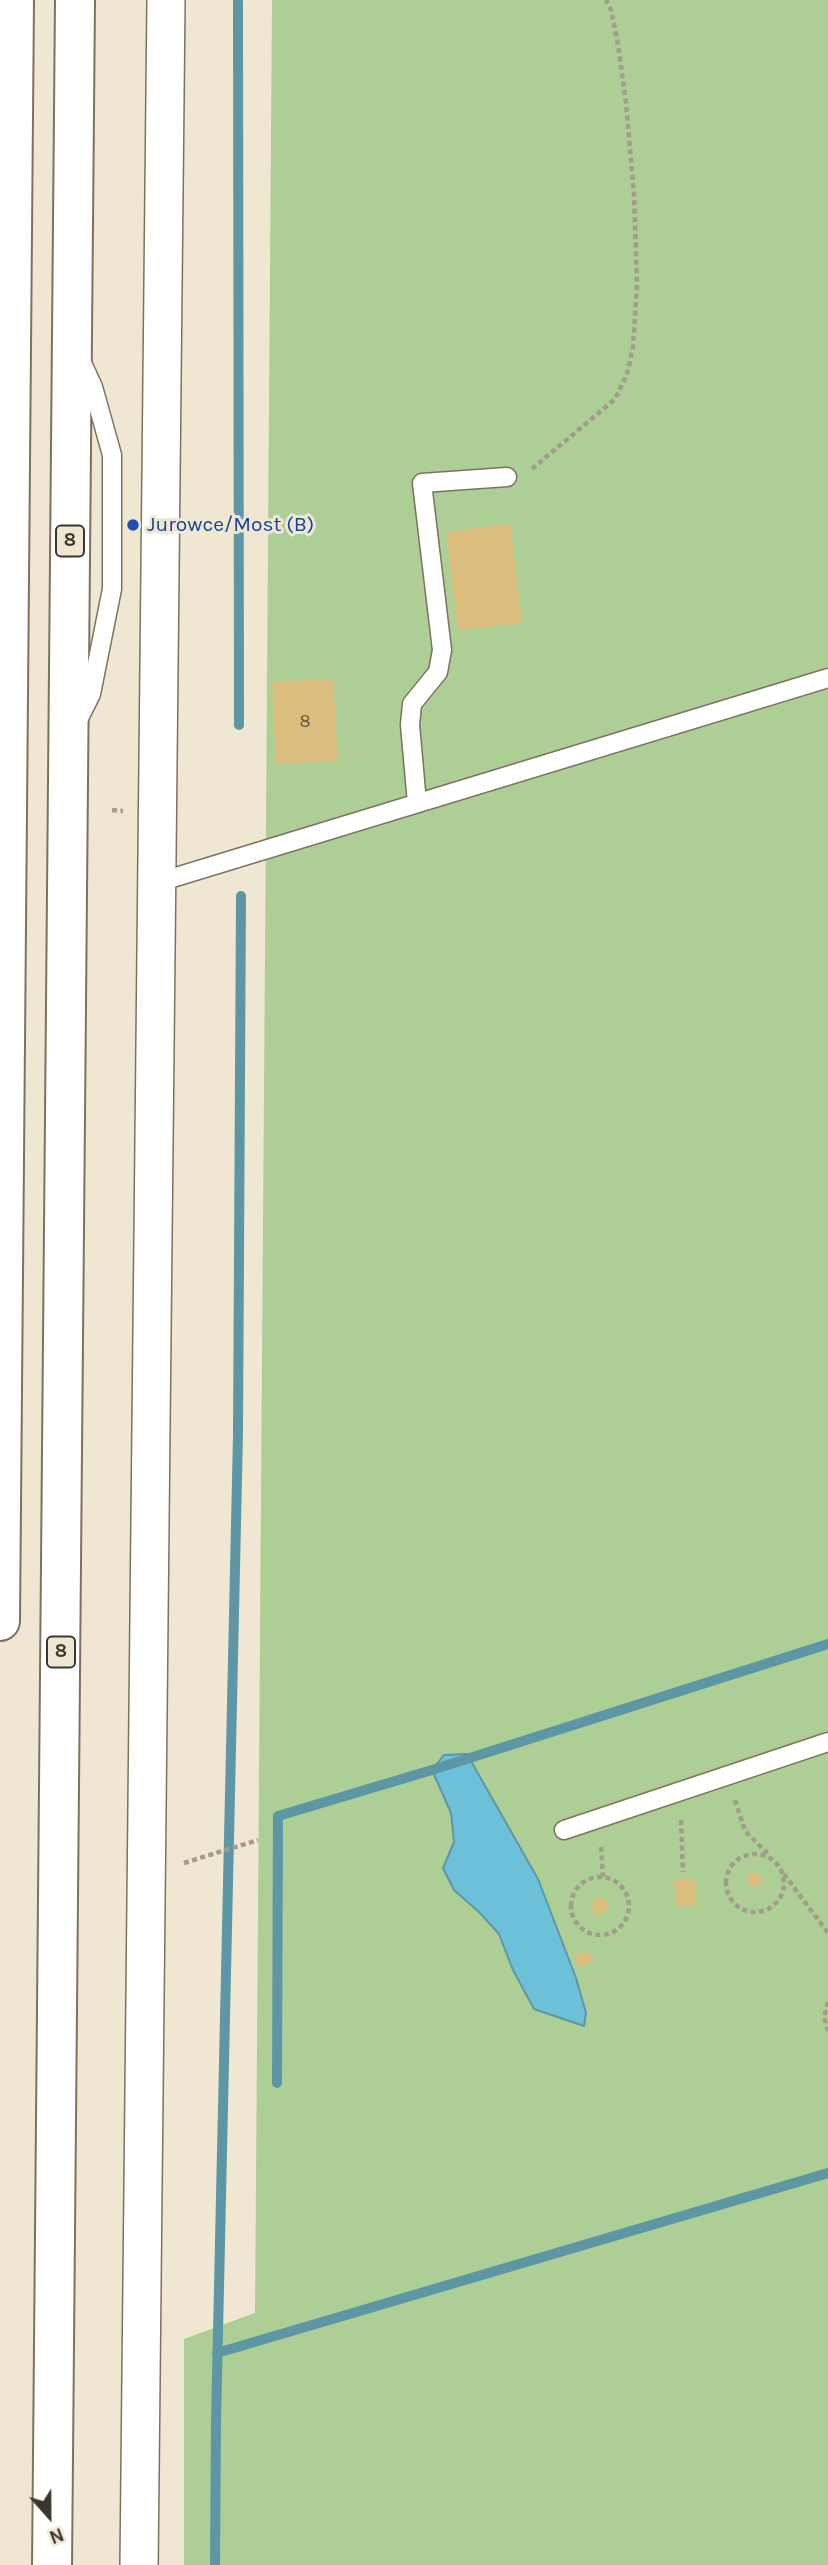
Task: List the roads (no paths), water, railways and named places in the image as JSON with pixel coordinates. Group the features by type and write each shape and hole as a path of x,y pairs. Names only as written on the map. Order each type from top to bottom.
{"highway":[{"path":"0,1621 6,400 15,0"},
{"name":"8","path":"52,2565 75,0"}],"street":[{"path":"139,2565 166,0"}],"lane":[{"path":"417,803 410,724 412,704 438,672 442,650 422,483 507,477"},
{"path":"156,883 828,678"},
{"path":"564,1830 828,1742"}],"water":[{"path":"467,1754 538,1879 576,1978 586,2013 584,2026 534,2009 513,1970 499,1934 454,1890 443,1868 454,1842 451,1813 432,1770 444,1755"}],"waterway":[{"path":"238,0 239,725"},
{"path":"215,2565 238,1434 241,896"},
{"path":"277,2083 278,1816 828,1644"},
{"path":"217,2353 828,2173"}],"place":[{"name":"Jurowce/Most (B)","path":"133,525"}]}
